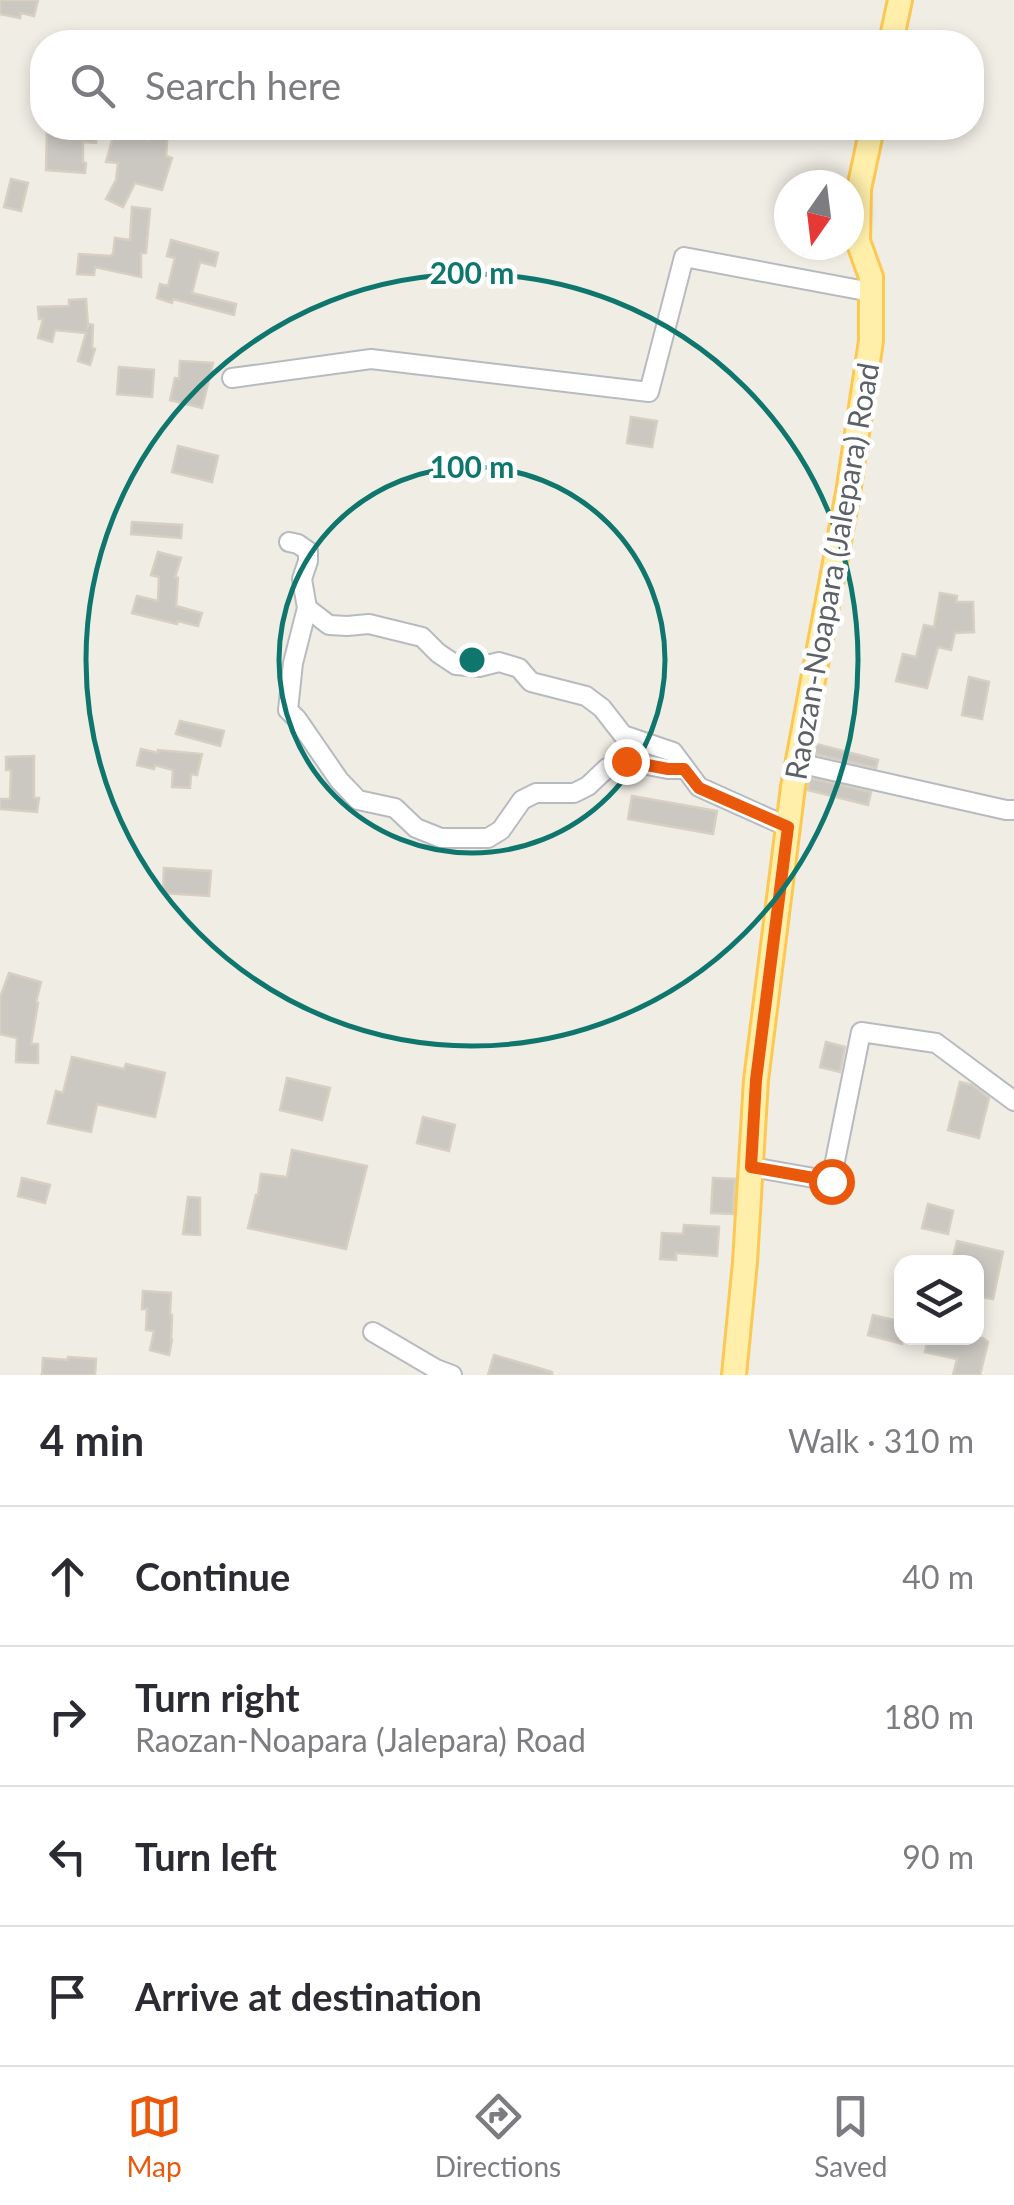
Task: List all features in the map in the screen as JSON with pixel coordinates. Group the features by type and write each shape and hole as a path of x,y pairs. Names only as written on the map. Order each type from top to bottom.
{"main road":[{"path":"893,30 900,0"},
{"name":"Raozan-Noapara (Jalepara) Road","path":"734,1375 756,1080 788,827 871,341 871,277 858,241 859,189 869,140"}],"street":[{"path":"232,378 372,359 650,392 684,257 871,292"},
{"path":"289,542 308,551 308,561 302,579 307,608 293,663 288,710 358,800 395,808 416,828 442,838 488,838 501,830 522,800 536,793 574,793 588,786 606,768 626,761 684,769"},
{"path":"307,608 329,625 369,624 422,636 456,665 499,662 519,668 531,682 586,696 602,708 623,735 673,752 699,788 788,827"},
{"path":"798,763 1014,810"},
{"path":"751,1167 831,1181 861,1032 936,1043 1014,1102"},
{"path":"373,1332 452,1375"}],"building":[{"path":"0,0 38,0 34,16 21,13 20,18 0,14"},
{"path":"47,140 96,140 83,142 85,173 46,170"},
{"path":"112,140 167,140 166,156 172,158 162,190 135,183 123,207 106,199 116,180 118,163 106,162"},
{"path":"11,179 28,183 21,211 4,207"},
{"path":"132,207 150,209 146,253 141,253 141,277 95,267 94,275 77,274 79,254 110,256 115,238 130,240"},
{"path":"171,240 218,253 215,266 200,262 192,293 236,304 234,315 157,298 160,284 168,286 175,258 167,256"},
{"path":"86,299 95,349 90,365 78,361 86,333 55,330 52,342 38,338 43,319 39,319 38,307 69,306 69,300"},
{"path":"180,361 213,363 202,408 170,400 175,378 179,379"},
{"path":"119,367 154,370 152,397 117,394"},
{"path":"631,417 657,421 652,447 627,443"},
{"path":"178,446 218,456 212,482 172,472"},
{"path":"132,522 182,525 181,538 131,534"},
{"path":"158,552 181,558 175,577 176,606 202,613 198,626 132,613 137,596 158,601 159,577 151,575"},
{"path":"940,593 957,596 956,602 973,602 974,632 955,633 951,650 938,647 927,688 896,681 903,654 916,657 924,625 934,627"},
{"path":"969,677 989,682 982,719 962,715"},
{"path":"180,721 224,731 220,746 176,734"},
{"path":"816,744 878,760 876,768 814,754"},
{"path":"141,749 202,754 197,775 191,774 190,788 172,787 173,770 137,765"},
{"path":"34,756 37,812 0,809 0,799 10,799 11,770 6,770 6,757"},
{"path":"810,778 871,792 868,805 808,790"},
{"path":"632,796 717,811 713,834 628,819"},
{"path":"164,868 211,871 209,896 163,893"},
{"path":"9,973 41,982 31,1044 38,1044 38,1063 16,1062 17,1038 0,1034 0,998"},
{"path":"826,1042 845,1047 840,1072 820,1067"},
{"path":"72,1057 124,1069 126,1064 165,1073 155,1117 97,1104 91,1132 48,1123 56,1091 63,1093"},
{"path":"287,1078 330,1088 322,1120 280,1110"},
{"path":"960,1082 972,1085 989,1098 979,1138 948,1130"},
{"path":"423,1117 455,1125 449,1151 417,1143"},
{"path":"292,1150 367,1166 346,1249 248,1228 261,1174 287,1177"},
{"path":"22,1178 50,1185 45,1203 18,1196"},
{"path":"713,1178 735,1179 733,1214 711,1213"},
{"path":"188,1197 200,1198 200,1235 183,1234"},
{"path":"928,1204 953,1211 948,1234 922,1228"},
{"path":"684,1225 719,1227 717,1256 676,1253 676,1260 660,1259 662,1233 683,1234"},
{"path":"957,1241 1003,1252 993,1299 984,1297 984,1255 954,1255"},
{"path":"143,1291 171,1293 169,1355 150,1350 154,1331 146,1330"},
{"path":"873,1315 894,1320 894,1342 868,1335"},
{"path":"984,1339 988,1342 980,1375 953,1375 957,1359 925,1352 926,1345 984,1345"},
{"path":"494,1355 552,1372 552,1375 488,1375"},
{"path":"43,1358 96,1359 95,1375 42,1375"}],"route":[{"path":"626,761 684,769 699,788 788,827 756,1080 751,1167 831,1181"}]}
